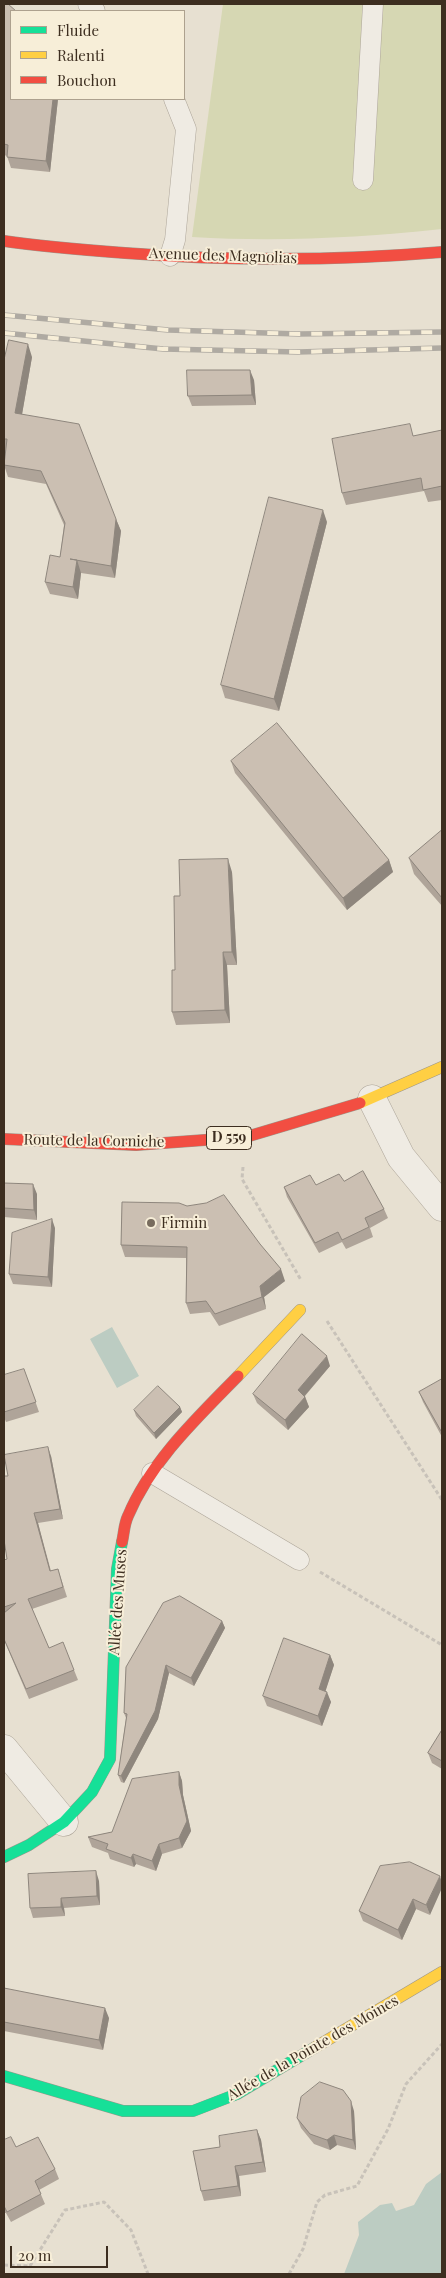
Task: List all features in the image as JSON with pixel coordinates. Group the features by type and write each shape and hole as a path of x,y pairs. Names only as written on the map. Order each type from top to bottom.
{"street":[{"name":"Avenue des Magnolias","path":"4,241 170,256 241,259 381,258 442,252"},
{"name":"Route de la Corniche","path":"4,1139 136,1145 246,1137 372,1099 442,1067"},
{"path":"372,1099 401,1157 442,1207"},
{"name":"Allée des Muses","path":"64,1822 92,1792 110,1759 117,1569 127,1517 152,1473 175,1442 300,1310"},
{"path":"4,1749 64,1822 28,1845 4,1857"},
{"name":"Allée de la Pointe des Moines","path":"4,2076 123,2111 193,2111 237,2094 442,1972"}],"lane":[{"path":"363,180 373,4"},
{"path":"170,256 175,240 186,130 174,100"},
{"path":"152,1473 299,1560"}],"path":[{"path":"246,1137 242,1179 303,1282"},
{"path":"324,1317 442,1500"},
{"path":"299,1560 442,1645"},
{"path":"289,2274 303,2249 318,2202 325,2195 357,2186 388,2129 406,2084 442,2044"},
{"path":"4,2265 30,2266 65,2210 104,2202 131,2230 148,2274"}],"green space":[{"path":"223,4 442,4 442,229 380,235 317,238 192,237"}],"shaded area":[{"path":"112,1327 139,1376 117,1388 90,1339"},
{"path":"442,2172 442,2274 344,2274 359,2235 358,2222 380,2205 392,2203 396,2211 414,2205 426,2184"}],"building":[{"path":"4,4 8,4 15,10 10,10 10,100 53,100 46,161 7,157 8,145 4,144"},
{"path":"9,340 28,344 15,413 79,424 116,519 111,566 77,560 73,587 45,582 50,555 60,557 65,523 41,471 4,465 7,439 4,439 4,360"},
{"path":"187,370 250,370 252,395 188,396"},
{"path":"410,424 413,436 442,430 442,486 423,490 421,478 342,493 332,439"},
{"path":"269,497 323,510 274,699 221,685"},
{"path":"277,723 389,860 343,898 231,761"},
{"path":"442,830 442,898 409,858"},
{"path":"228,859 232,952 223,952 225,1010 172,1012 172,970 175,970 174,896 180,896 179,860"},
{"path":"363,1171 384,1209 365,1218 369,1227 342,1240 338,1232 315,1243 284,1187 310,1175 316,1185 339,1174 344,1181"},
{"path":"4,1183 33,1184 34,1210 4,1208"},
{"path":"224,1195 281,1269 260,1286 262,1297 215,1314 206,1301 186,1303 187,1247 121,1245 122,1202 179,1203 187,1206 206,1203"},
{"path":"52,1219 48,1277 9,1274 12,1233"},
{"path":"302,1334 327,1356 298,1390 305,1397 285,1420 253,1394"},
{"path":"24,1369 36,1402 4,1412 4,1375"},
{"path":"442,1379 442,1431 441,1431 419,1392"},
{"path":"158,1386 180,1407 154,1433 134,1410"},
{"path":"48,1447 60,1509 34,1513 50,1571 58,1569 63,1587 28,1599 49,1648 63,1642 74,1670 26,1689 4,1639 4,1613 16,1603 4,1607 4,1560 7,1559 4,1540 4,1476 8,1476 4,1455"},
{"path":"180,1596 222,1621 191,1678 166,1665 155,1711 121,1776 118,1775 127,1714 124,1713 126,1667 163,1603"},
{"path":"284,1638 330,1655 319,1689 327,1692 318,1716 263,1696"},
{"path":"442,1730 442,1761 428,1753"},
{"path":"179,1772 179,1785 187,1821 179,1838 159,1844 152,1861 133,1854 131,1858 106,1849 108,1844 88,1837 112,1832 132,1779"},
{"path":"410,1862 440,1876 426,1905 413,1899 398,1930 359,1911 380,1866"},
{"path":"96,1871 97,1896 61,1898 61,1907 30,1908 28,1874"},
{"path":"4,1988 105,2008 99,2040 4,2022"},
{"path":"320,2082 343,2090 351,2101 353,2140 334,2135 327,2140 310,2134 297,2118 301,2097"},
{"path":"257,2130 263,2162 235,2166 238,2186 201,2191 193,2151 220,2147 219,2136"},
{"path":"11,2137 16,2147 38,2137 55,2169 35,2181 41,2194 7,2212 4,2206 4,2140"}],"railway":[{"path":"4,315 168,330 299,334 442,332"},
{"path":"4,333 163,349 298,352 442,348"}],"traffic: fast":[{"path":"4,1857 29,1845 64,1822 92,1792 110,1759 117,1569 122,1542"},
{"path":"4,2076 123,2111 193,2111 237,2094 314,2048"}],"traffic: slow":[{"path":"360,1103 442,1067"},
{"path":"238,1376 300,1310"},
{"path":"314,2048 442,1972"}],"traffic: jam":[{"path":"4,241 49,247 125,253 244,259 363,257 442,252"},
{"path":"4,1139 136,1145 246,1137 360,1103"},
{"path":"122,1542 127,1519 149,1477 176,1441 238,1376"}],"place":[{"name":"Firmin","path":"151,1223"}]}
